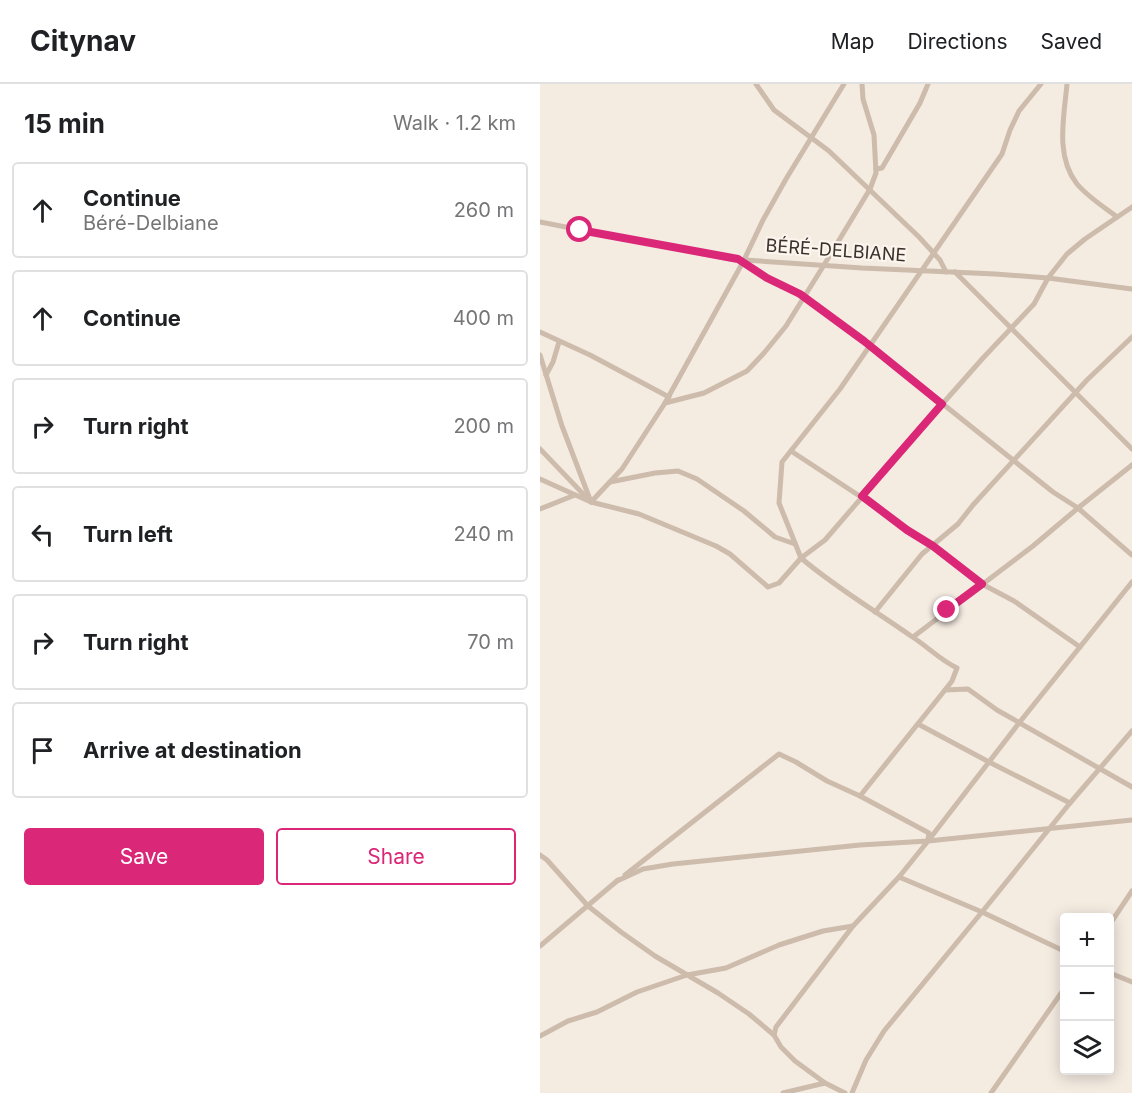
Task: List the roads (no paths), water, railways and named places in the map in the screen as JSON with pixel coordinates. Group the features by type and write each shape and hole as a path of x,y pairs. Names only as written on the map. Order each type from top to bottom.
{"street":[{"path":"756,84 774,110 829,151 870,189 934,253 945,272"},
{"path":"591,501 622,469 669,397 763,220 844,84"},
{"path":"665,403 704,393 747,371 786,326 824,265 870,189 876,173 874,135 863,99 862,84"},
{"path":"876,169 882,168 920,103 928,84"},
{"path":"860,796 952,681 957,668 949,665 913,636 818,573 801,558 779,503 782,462 840,389 1002,154 1019,111 1041,84"},
{"path":"1069,86 1063,144 1068,171 1078,186 1117,218"},
{"path":"540,479 591,501 639,514 716,546 730,554 768,586 779,583 801,558 825,540 942,404 1035,304 1048,278 1067,254 1132,207"},
{"name":"BÉRÉ-DELBIANE","path":"540,222 742,260 1048,278 1132,289"},
{"path":"742,260 767,278 804,297 870,346 1053,492 1078,508 1132,555"},
{"path":"955,272 1132,449"},
{"path":"540,332 599,359 669,397"},
{"path":"875,612 922,554 958,524 1087,380 1132,338"},
{"path":"546,375 559,342"},
{"path":"540,355 562,426 591,501"},
{"path":"540,449 591,501"},
{"path":"791,451 862,496 982,584 1014,601 1080,647"},
{"path":"913,636 1033,546 1132,465"},
{"path":"610,482 678,471 696,479 744,512 775,537 795,544"},
{"path":"540,509 575,495"},
{"path":"774,1035 776,1027 854,926 899,877 1132,582"},
{"path":"945,690 968,689 997,710 1132,787"},
{"path":"918,724 1070,803"},
{"path":"852,1093 866,1060 884,1031 1070,803 1132,732"},
{"path":"540,946 617,881 779,754 929,833 928,841"},
{"path":"617,881 643,869 674,864 1132,820"},
{"path":"540,855 588,906 621,932 655,956 749,1014 774,1035 781,1047 795,1061 825,1083 845,1093"},
{"path":"899,877 1060,949"},
{"path":"1114,918 1132,891"},
{"path":"540,1036 568,1021 597,1011 637,992 687,975 726,968 779,945 823,931 854,926"},
{"path":"1114,975 1132,982"},
{"path":"991,1093 1060,996"},
{"path":"783,1093 825,1083"}]}
